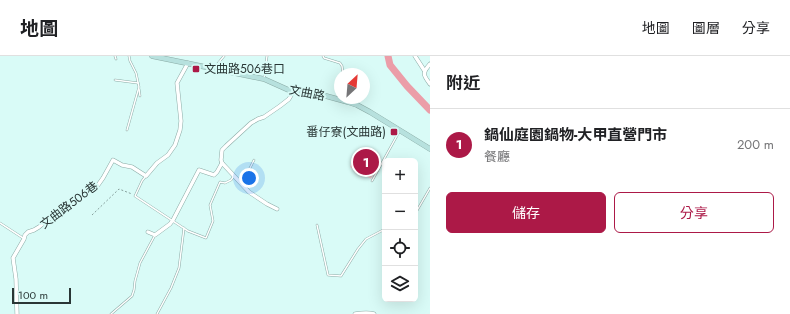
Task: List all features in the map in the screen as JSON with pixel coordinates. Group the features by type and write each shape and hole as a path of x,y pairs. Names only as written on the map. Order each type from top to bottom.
{"street":[{"name":"文曲路","path":"152,56 264,79 292,92 334,98"},
{"path":"415,56 424,70 424,74 430,84"},
{"path":"146,176 157,163 168,155 175,146 181,122 177,83 188,63"},
{"path":"424,70 430,64"},
{"path":"277,209 249,192 234,176 222,163 222,150 251,123 264,117 280,106 288,99 292,92"},
{"name":"文曲路","path":"354,104 430,149"},
{"name":"文曲路506巷","path":"25,237 28,232 34,230 98,185 113,160 122,165 132,166 146,176"},
{"path":"148,232 155,235 170,224 200,170 214,175 222,163"},
{"path":"17,314 16,279 13,258 25,237"},
{"path":"355,314 374,314"}],"lane":[{"path":"129,56 136,73 140,96"},
{"path":"214,68 224,56"},
{"path":"264,79 267,56"},
{"path":"323,56 324,58 340,63 342,68"},
{"path":"115,80 138,83"},
{"path":"127,130 139,87"},
{"path":"372,181 400,130"},
{"path":"242,184 254,160"},
{"path":"146,176 135,196 188,231 206,238 213,221 210,205 220,182 225,183 231,180 234,176"},
{"path":"418,209 430,188"},
{"path":"0,222 25,237"},
{"path":"318,225 328,275 341,276 366,239 382,230"},
{"path":"157,314 171,288 179,268 184,228"},
{"path":"111,314 132,296 140,263 155,235"}],"path":[{"path":"92,215 119,189 135,196"}],"shaded area":[{"path":"363,154 368,157 378,168 371,179 350,167 354,157 360,159"}],"waterway":[{"path":"388,56 390,65 407,86 430,110"}],"place":[{"name":"文曲路506巷口","path":"196,69"},
{"name":"番仔寮(文曲路)","path":"394,132"},
{"name":"鍋仙庭園鍋物-大甲直營門市","path":"366,162"}]}
